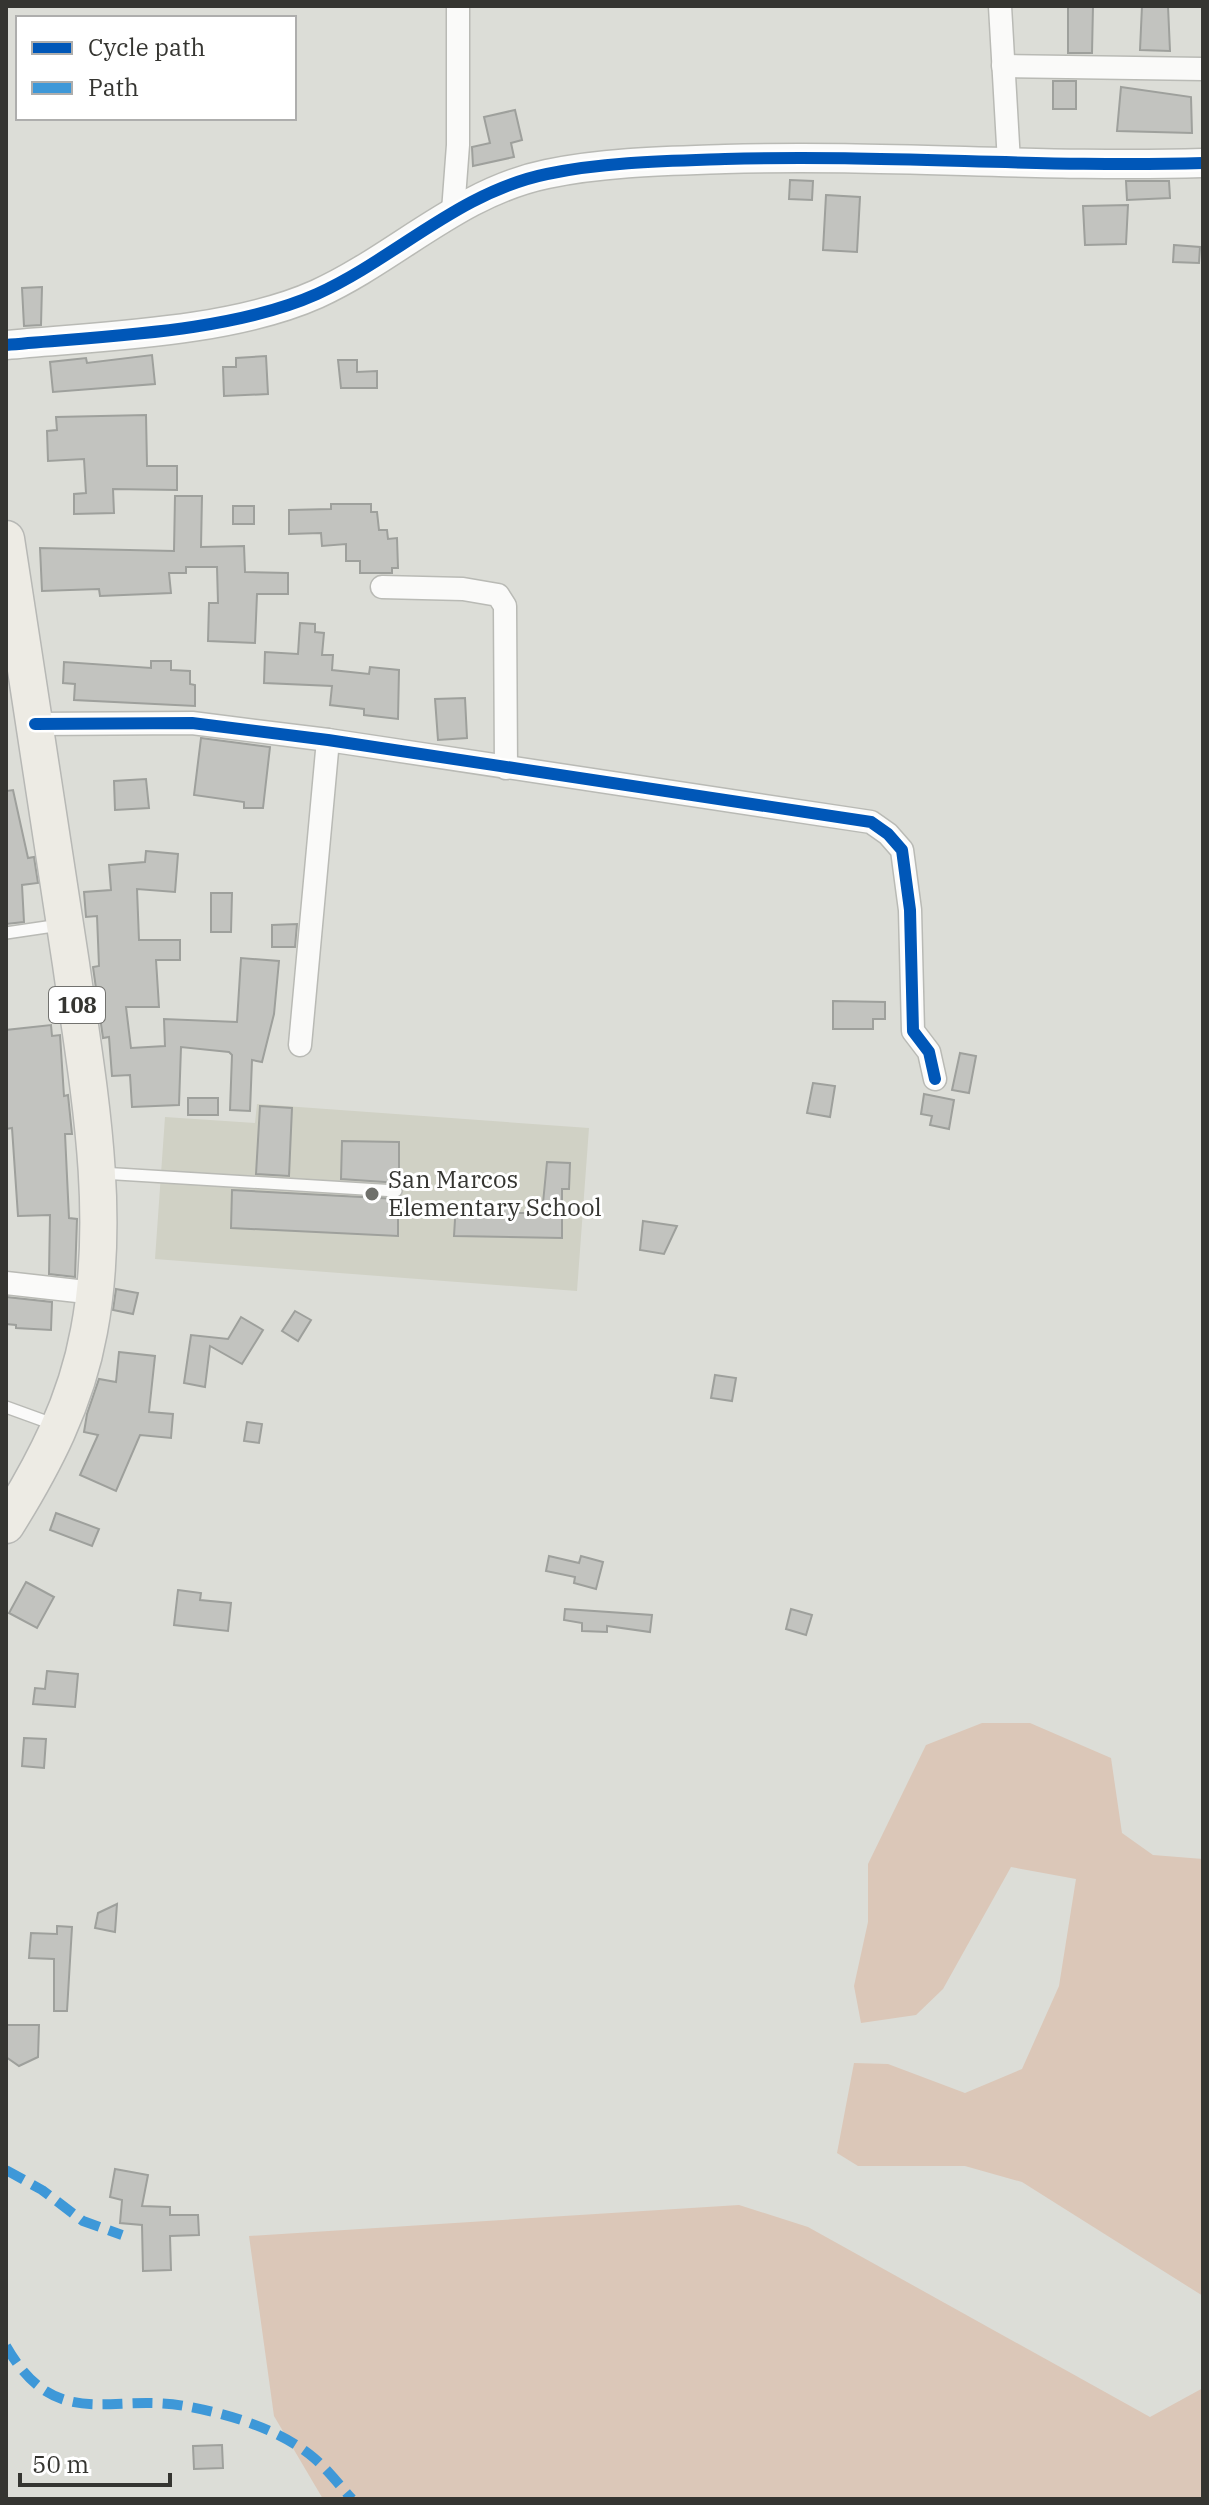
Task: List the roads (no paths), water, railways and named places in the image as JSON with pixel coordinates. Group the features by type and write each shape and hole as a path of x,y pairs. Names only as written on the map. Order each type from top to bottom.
{"main road":[{"name":"108","path":"6,539 23,704 65,924 90,1097 100,1222 89,1333 61,1427 43,1466 6,1525"}],"street":[{"path":"453,211 458,145 458,6"},
{"path":"1000,6 1009,162"},
{"path":"1003,66 1203,69"},
{"path":"6,345 184,326 291,304 352,276 453,211 508,185 587,166 795,157 1203,163"},
{"path":"382,587 463,589 498,595 505,606 506,768"},
{"path":"23,704 328,740 871,822 888,834 902,850 908,876 913,1031 929,1052 935,1079"},
{"path":"300,1045 328,740"},
{"path":"6,1283 95,1293"}],"lane":[{"path":"6,933 65,924"},
{"path":"96,1172 396,1191"},
{"path":"6,1407 61,1427"}],"place":[{"name":"San Marcos Elementary School","path":"372,1194"}]}
